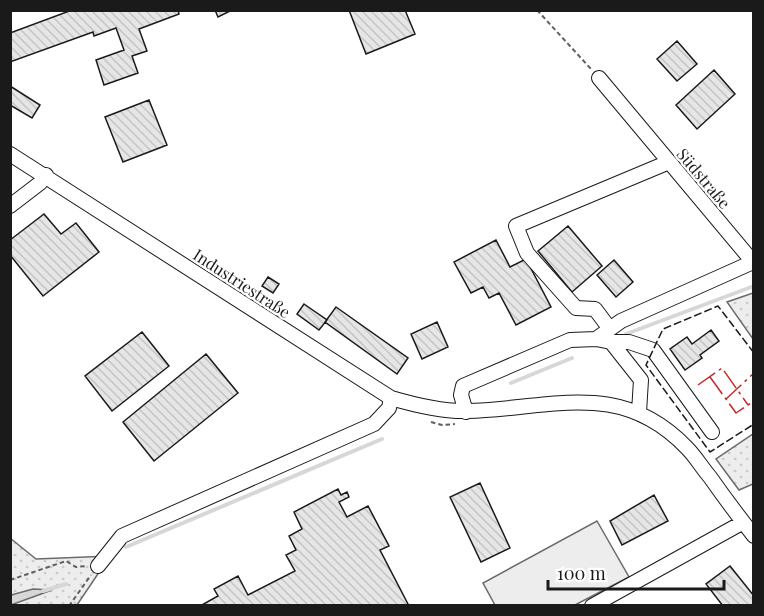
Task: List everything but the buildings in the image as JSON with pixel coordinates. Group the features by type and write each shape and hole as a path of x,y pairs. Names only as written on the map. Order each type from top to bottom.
{"street":[{"name":"Südstraße","path":"599,78 753,262 621,321 611,335"},
{"name":"Industriestraße","path":"10,154 372,388 391,398 465,418 561,402 596,402 639,412 688,448 753,536"},
{"path":"639,412 641,380 595,309 576,308 527,253 516,226 669,162"},
{"path":"10,206 40,183 45,175"},
{"path":"465,418 461,395 463,386 570,340 596,339 611,335 653,350 712,432"},
{"path":"98,566 122,536 374,424 389,408 391,398"},
{"path":"592,606 740,524 744,524"}],"path":[{"path":"537,10 599,78"},
{"path":"422,419 442,425 465,418"},
{"path":"10,580 66,561 76,567 98,566"},
{"path":"69,606 98,566"}],"shaded area":[{"path":"754,293 753,339 727,302"},
{"path":"753,434 753,484 739,490 716,459"},
{"path":"597,521 629,577 575,605 495,605 483,583"},
{"path":"10,538 36,559 110,556 77,605 11,605"}],"water":[{"path":"33,589 52,590 11,605 11,595"}],"waterway":[{"path":"626,334 754,286"},
{"path":"511,383 572,358"},
{"path":"126,547 382,439"},
{"path":"43,591 66,584"}],"fence":[{"path":"754,353 718,306 663,329 646,365 710,452 754,424"}],"power":[{"path":"698,385 722,368 748,405"},
{"path":"726,399 754,373"},
{"path":"710,377 736,413 754,401"}]}
